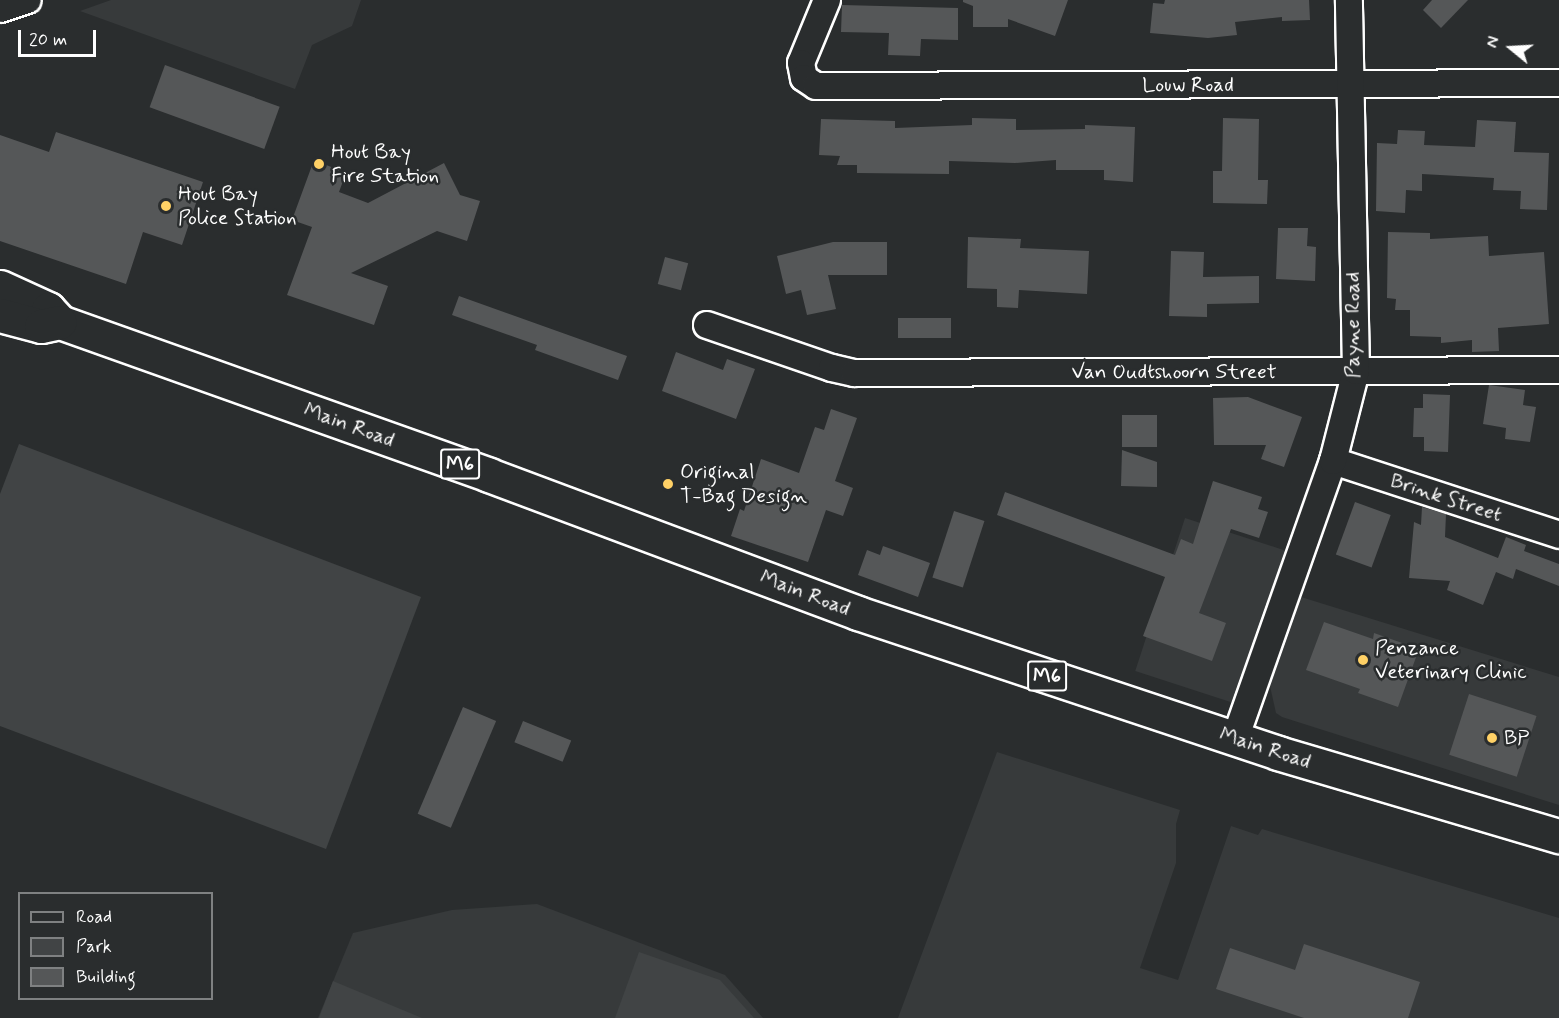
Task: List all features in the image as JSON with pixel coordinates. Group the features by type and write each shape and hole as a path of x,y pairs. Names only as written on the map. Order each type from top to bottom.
{"main road":[{"name":"Main Road","path":"0,287 48,309 60,322 489,475 858,613 1235,739 1559,836"},
{"name":"Main Road","path":"0,315 41,326 60,322"}],"street":[{"path":"0,9 27,0"},
{"name":"Louw Road","path":"827,0 801,63 804,78 816,86 1559,83"},
{"name":"Payne Road","path":"1235,739 1333,461 1356,371 1349,0"},
{"name":"Van Oudtshoorn Street","path":"707,325 792,355 854,373 1559,370"},
{"name":"Brink Street","path":"1333,461 1559,535"}],"shaded area":[{"path":"111,0 361,0 352,26 312,45 295,89 80,11"},
{"path":"1185,518 1285,550 1235,704 1135,671"},
{"path":"1301,597 1559,677 1559,805 1282,717 1276,713 1270,686"},
{"path":"997,752 1180,810 1176,824 1176,863 1140,968 1178,980 1231,826 1258,835 1262,829 1559,918 1559,1018 898,1018"},
{"path":"537,904 725,975 763,1018 318,1018 353,933 452,910"}],"green space":[{"path":"19,444 421,597 326,849 0,726 0,494"},
{"path":"639,952 720,980 754,1018 615,1018"},
{"path":"333,981 422,1018 319,1018"}],"building":[{"path":"963,0 1068,0 1055,36 1008,19 1008,27 973,27 973,6"},
{"path":"1165,0 1309,0 1310,20 1282,21 1282,17 1235,22 1237,35 1208,38 1150,33 1153,3 1164,4"},
{"path":"1432,0 1468,0 1441,28 1423,10"},
{"path":"842,5 958,8 958,40 921,39 920,56 888,55 889,33 841,32"},
{"path":"165,65 280,107 264,149 150,107"},
{"path":"972,118 1016,119 1016,130 1085,129 1085,125 1135,127 1133,182 1104,180 1104,170 1056,170 1056,160 1015,163 949,161 949,174 857,173 857,165 837,165 840,156 819,155 821,119 895,121 895,128 972,125"},
{"path":"1223,118 1259,119 1258,180 1268,180 1267,204 1213,203 1213,171 1222,171"},
{"path":"1477,120 1516,122 1514,152 1549,153 1547,210 1520,209 1521,191 1493,190 1494,178 1422,174 1422,191 1406,190 1405,213 1376,211 1377,143 1397,144 1398,130 1425,131 1424,145 1475,147"},
{"name":"Hout Bay Police Station","path":"56,132 203,182 182,245 143,232 126,284 0,241 0,135 49,152"},
{"name":"Hout Bay Fire Station","path":"314,160 346,173 339,192 368,203 444,163 460,195 480,201 467,241 437,231 351,273 388,286 374,325 287,295 312,227 292,220"},
{"path":"1278,228 1308,228 1307,246 1316,247 1315,281 1276,279"},
{"path":"1388,232 1430,233 1430,239 1488,236 1489,256 1544,252 1549,324 1498,328 1499,351 1472,352 1472,340 1441,343 1441,337 1410,336 1410,310 1395,310 1396,299 1387,298"},
{"path":"968,237 1021,239 1020,248 1089,251 1087,294 1019,290 1018,308 997,307 997,289 967,288"},
{"path":"833,242 887,242 887,275 828,275 836,309 807,315 801,290 786,294 777,256"},
{"path":"1171,251 1204,252 1203,277 1259,276 1259,303 1207,304 1207,317 1169,316"},
{"path":"665,257 688,263 681,290 658,284"},
{"path":"459,296 627,356 618,380 535,350 537,345 452,315"},
{"path":"898,318 951,318 951,338 898,338"},
{"path":"676,352 723,370 727,359 755,369 736,419 662,391"},
{"path":"1489,385 1525,390 1523,405 1536,407 1530,442 1505,439 1506,428 1483,424"},
{"path":"1423,394 1450,395 1448,452 1424,451 1424,437 1413,437 1414,408 1423,408"},
{"path":"1248,397 1302,417 1284,467 1261,459 1266,445 1214,445 1213,398"},
{"path":"831,409 857,418 835,481 853,488 843,516 826,510 808,562 731,536 740,509 744,511 761,459 799,473 815,427 824,430"},
{"path":"1122,415 1157,415 1157,447 1122,447"},
{"path":"1122,450 1157,462 1157,487 1121,486"},
{"path":"1213,481 1262,497 1258,509 1268,512 1259,538 1231,529 1199,613 1226,623 1212,661 1143,636 1165,577 997,515 1005,492 1175,555 1181,539 1193,544"},
{"path":"1355,502 1391,515 1372,568 1336,555"},
{"path":"1422,507 1446,514 1445,537 1498,558 1506,537 1526,545 1524,551 1559,564 1559,586 1516,569 1513,579 1496,572 1483,605 1447,590 1450,581 1409,578 1414,522 1421,525"},
{"path":"954,511 984,521 963,587 932,578"},
{"path":"883,546 930,563 918,597 858,575 867,550 880,555"},
{"name":"Penzance Veterinary Clinic","path":"1324,622 1373,639 1374,633 1419,649 1398,707 1358,693 1360,689 1306,670"},
{"path":"1469,694 1537,716 1517,777 1449,755"},
{"path":"463,707 496,721 451,828 418,814"},
{"path":"523,721 571,740 563,762 514,742"},
{"path":"1304,944 1420,982 1408,1018 1304,1018 1216,989 1230,948 1295,970"}],"place":[{"name":"Hout Bay Fire Station","path":"319,164"},
{"name":"Hout Bay Police Station","path":"166,206"},
{"name":"Original T-Bag Design","path":"668,484"},
{"name":"Penzance Veterinary Clinic","path":"1363,660"},
{"name":"BP","path":"1492,738"}]}
